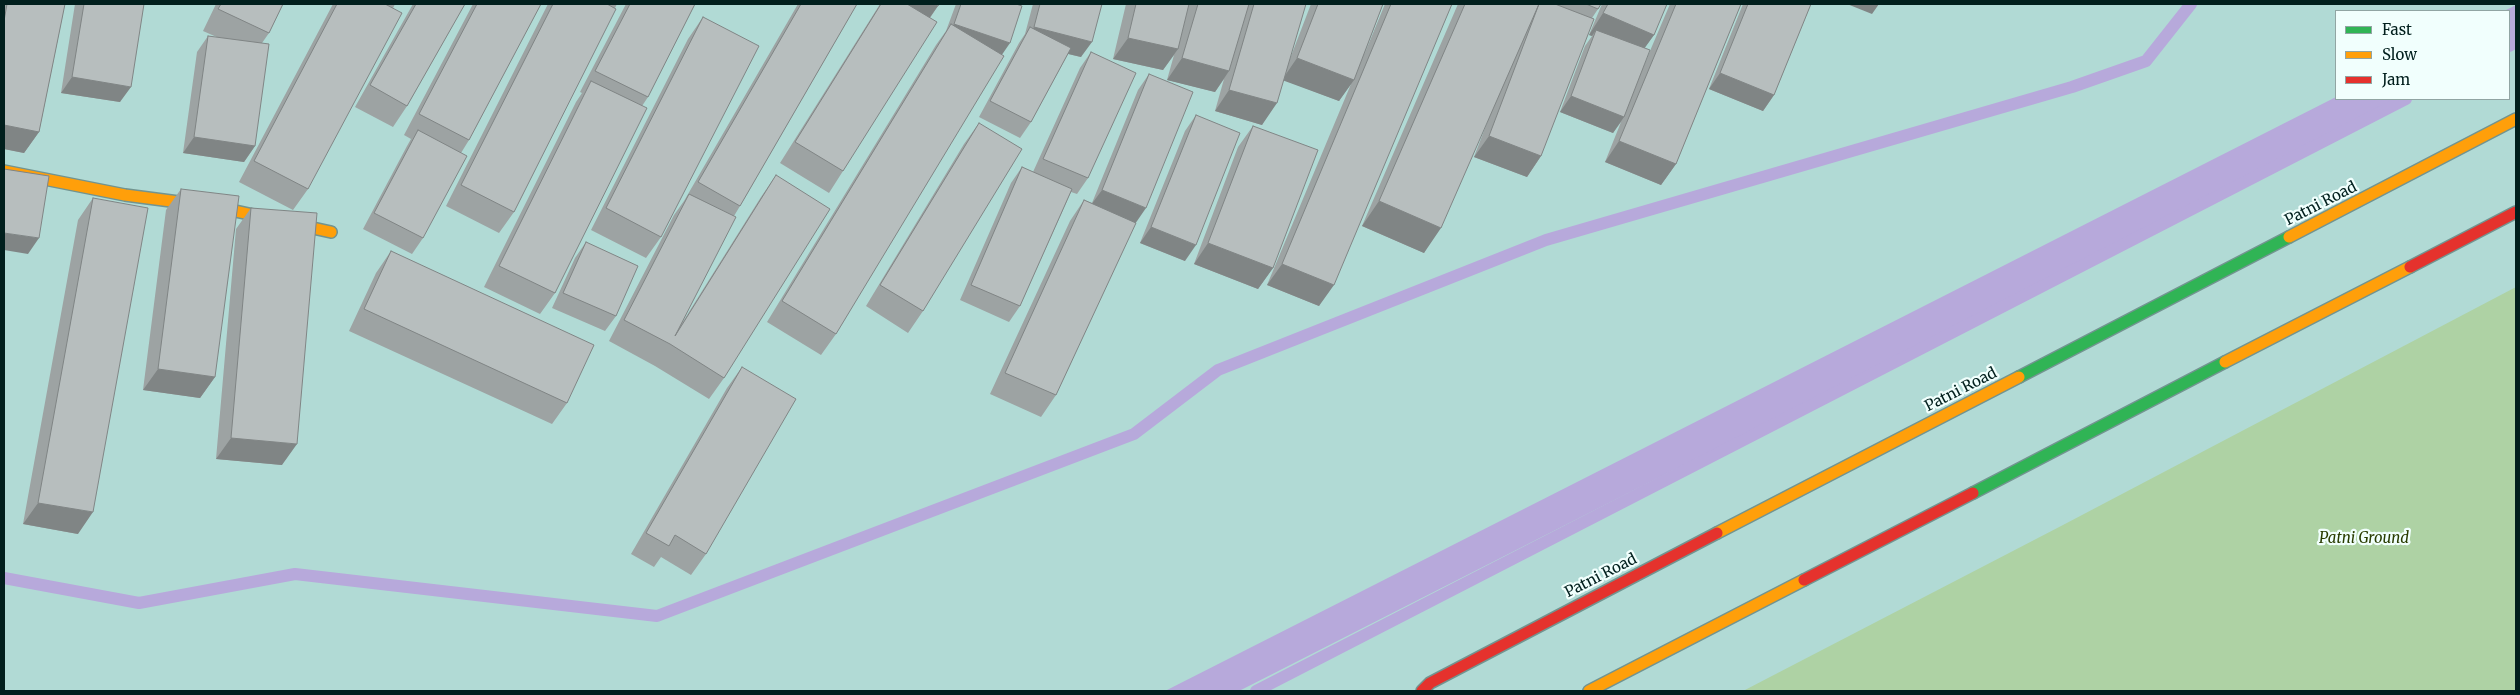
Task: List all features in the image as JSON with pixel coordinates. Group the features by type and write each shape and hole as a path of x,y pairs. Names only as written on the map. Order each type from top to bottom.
{"main road":[{"name":"Patni Road","path":"1422,691 1430,683 1479,657 2516,120"},
{"path":"4,171 125,195 217,208 331,232"},
{"path":"1589,691 2516,212"}],"green space":[{"name":"Patni Ground","path":"2516,287 2516,691 1743,691 2063,525"}],"shaded area":[{"path":"2516,5 2516,41 2510,44 2510,10 2506,10"},
{"path":"2335,98 2335,100 2401,100 1239,691 1165,691"}],"building":[{"path":"7,4 65,4 39,132 4,125 4,21"},
{"path":"84,4 144,4 131,87 72,77"},
{"path":"221,4 283,4 269,33 218,9"},
{"path":"337,4 385,4 402,13 308,189 254,161"},
{"path":"416,4 465,4 407,106 370,85"},
{"path":"477,4 541,4 469,140 419,114"},
{"path":"553,4 607,4 616,9 514,212 461,185"},
{"path":"630,4 695,4 648,97 595,71"},
{"path":"801,4 857,4 740,206 698,182"},
{"path":"881,4 907,4 937,22 843,171 795,142"},
{"path":"961,4 1016,4 1022,6 1010,43 954,24"},
{"path":"1040,4 1102,4 1092,42 1034,27"},
{"path":"1136,4 1189,4 1178,49 1128,38"},
{"path":"1198,4 1249,4 1229,71 1182,58"},
{"path":"1254,4 1306,4 1277,103 1229,90"},
{"path":"1318,4 1383,4 1354,80 1297,58"},
{"path":"1391,4 1452,4 1334,285 1282,264"},
{"path":"1465,4 1539,4 1441,228 1379,201"},
{"path":"1539,4 1555,4 1594,19 1541,156 1489,136"},
{"path":"1586,4 1601,4 1598,9"},
{"path":"1608,4 1667,4 1654,35 1603,13"},
{"path":"1676,4 1741,4 1676,164 1619,141"},
{"path":"1748,4 1811,4 1774,95 1720,73"},
{"path":"703,17 759,46 661,237 606,208"},
{"path":"951,24 1004,56 836,334 782,301"},
{"path":"1030,27 1071,48 1031,122 990,101"},
{"path":"1596,30 1650,50 1624,117 1571,96"},
{"path":"208,36 269,44 255,146 194,137"},
{"path":"1091,52 1136,73 1088,178 1043,159"},
{"path":"1149,74 1193,92 1146,208 1102,190"},
{"path":"591,81 647,108 555,293 499,266"},
{"path":"1196,115 1240,133 1196,245 1151,227"},
{"path":"979,123 1022,149 923,311 880,285"},
{"path":"1253,126 1318,150 1273,268 1208,243"},
{"path":"418,130 467,156 423,238 374,213"},
{"path":"1022,167 1072,189 1020,306 971,285"},
{"path":"4,169 49,176 39,238 4,233"},
{"path":"776,175 830,209 724,378 670,344 624,320 689,194 736,217 675,336"},
{"path":"181,189 239,196 215,377 158,369"},
{"path":"93,198 148,208 93,512 38,503"},
{"path":"1084,200 1136,223 1056,395 1005,373"},
{"path":"251,208 317,213 297,444 231,438"},
{"path":"586,242 638,266 616,316 563,293"},
{"path":"391,251 594,345 567,403 364,309"},
{"path":"742,367 796,399 706,554 675,535 669,546 646,533"}],"waterway":[{"path":"4,578 139,603 295,574 657,616 1134,434 1218,370 1546,240 2072,87 2146,61 2191,4"},
{"path":"2510,45 2516,42"},
{"path":"1256,691 2404,100"}],"traffic: fast":[{"path":"2019,377 2289,237"},
{"path":"1973,493 2225,362"}],"traffic: slow":[{"path":"2289,237 2516,119"},
{"path":"4,171 125,195 217,207 331,232"},
{"path":"2225,362 2410,267"},
{"path":"1717,533 2019,377"},
{"path":"1589,691 1804,580"}],"traffic: jam":[{"path":"2410,267 2516,212"},
{"path":"1804,580 1973,493"},
{"path":"1422,691 1430,683 1717,533"}]}
